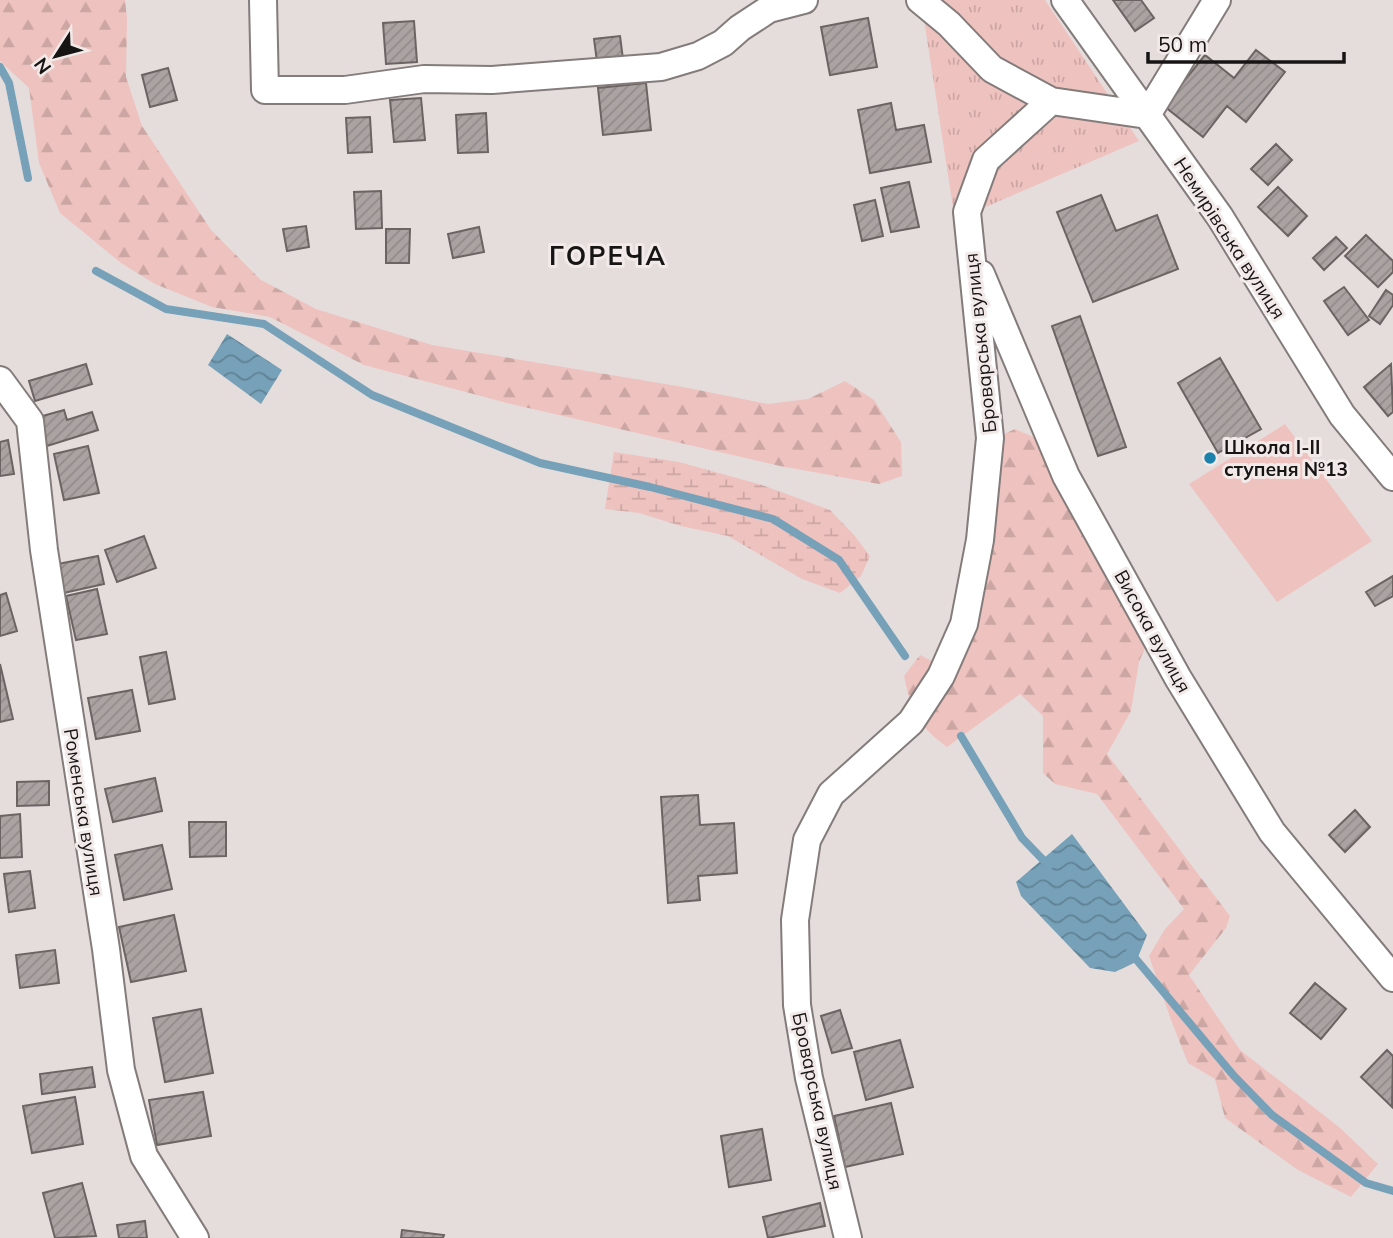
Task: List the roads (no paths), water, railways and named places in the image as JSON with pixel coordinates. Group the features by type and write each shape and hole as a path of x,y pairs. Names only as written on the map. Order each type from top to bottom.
{"street":[{"path":"263,0 264,90 345,90 424,79 492,80 661,67 698,56 723,43 769,9 804,0"},
{"path":"920,0 949,24 992,69 1051,101 1147,116 1217,0"},
{"name":"Немирівська вулиця","path":"1065,0 1220,217 1342,415 1393,477"},
{"name":"Броварська вулиця","path":"848,1238 809,1079 797,1005 795,920 807,840 831,794 911,722 941,676 964,624 980,540 990,438 967,212 986,160 1051,101"},
{"name":"Висока вулиця","path":"970,250 1066,475 1178,678 1272,832 1393,978"},
{"name":"Роменська вулиця","path":"0,380 30,421 44,550 106,950 121,1070 144,1156 195,1238"}],"water":[{"path":"227,334 282,370 261,404 208,365"},
{"path":"1072,834 1147,935 1136,962 1115,972 1090,968 1021,896 1016,882"}],"waterway":[{"path":"0,67 9,83 28,178"},
{"path":"96,271 166,309 264,324 372,395 540,463 650,487 773,519 839,560 905,656"},
{"path":"961,736 1022,838 1049,866"},
{"path":"1130,952 1234,1076 1272,1115 1366,1183 1393,1191"}],"place":[{"name":"Школа I-II ступеня №13","path":"1210,458"}],"district":[{"name":"ГОРЕЧА","path":"608,256"}]}
